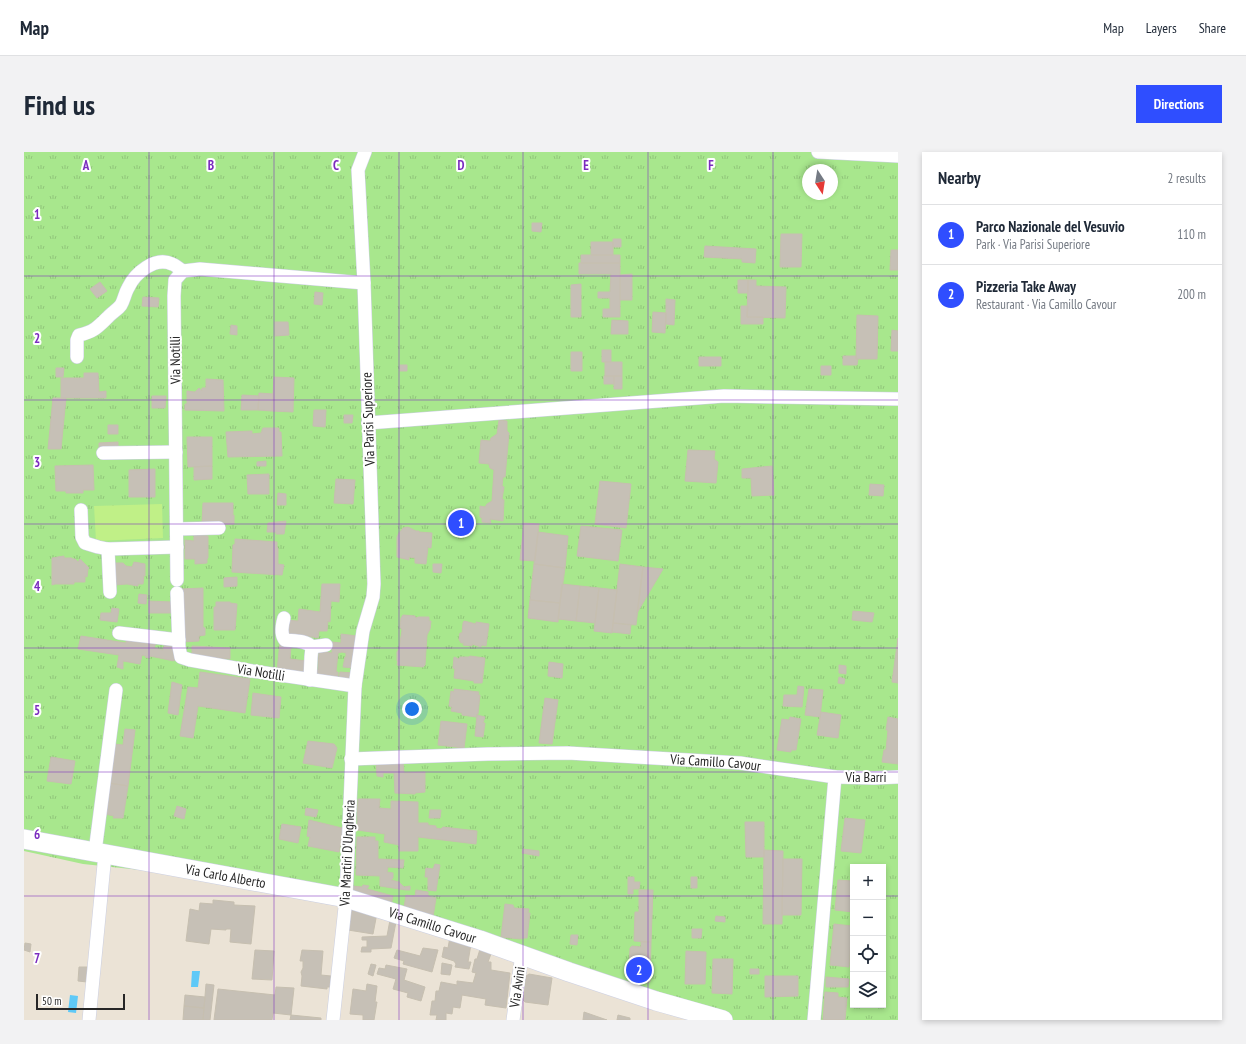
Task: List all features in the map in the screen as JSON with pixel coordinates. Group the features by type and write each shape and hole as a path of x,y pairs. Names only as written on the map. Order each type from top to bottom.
{"street":[{"name":"Via Parisi Superiore","path":"355,686 363,631 373,598 374,584 364,283 358,170 365,152"},
{"path":"818,152 898,156"},
{"path":"77,358 77,340 79,335 88,334 98,327 120,306 128,287 139,273 151,264 162,262 172,263 183,271 200,269 364,283"},
{"name":"Via Notilli","path":"183,271 175,280 174,296 177,586 181,657 244,670 355,686"},
{"path":"368,423 724,396 898,399"},
{"path":"103,453 176,452"},
{"path":"81,510 82,537 85,543 108,549 177,547"},
{"path":"177,529 219,528"},
{"path":"108,549 110,592"},
{"path":"284,618 282,627 283,637 286,640 304,642 310,644 312,647 326,645"},
{"path":"119,633 179,640"},
{"path":"310,680 312,647"},
{"name":"Via Martiri D'Ungheria","path":"333,1020 346,898 355,686"},
{"path":"89,1020 100,853 116,690"},
{"name":"Via Camillo Cavour","path":"351,759 488,754 568,754 740,763 835,777"},
{"path":"814,1020 835,777"},
{"name":"Via Barri","path":"835,777 898,777"},
{"name":"Via Carlo Alberto","path":"24,839 346,898"},
{"name":"Via Camillo Cavour","path":"346,898 480,940 569,972 654,1000 723,1020"},
{"name":"Via Avini","path":"512,1020 522,954"}],"green space":[{"path":"24,152 898,152 898,1020 693,1020 436,922 179,874 83,864 24,851"},
{"path":"162,504 163,538 96,541 94,506"}],"water":[{"path":"192,971 200,971 198,987 191,987"},
{"path":"70,995 78,996 76,1013 68,1012"}],"building":[{"path":"532,223 542,223 541,232 532,231"},
{"path":"781,234 802,234 801,267 780,267"},
{"path":"613,239 621,239 621,247 613,247"},
{"path":"591,242 613,242 613,255 591,255"},
{"path":"705,246 756,249 755,263 742,262 742,259 704,257"},
{"path":"891,250 898,250 898,270 890,270"},
{"path":"581,255 620,255 620,263 581,263"},
{"path":"579,263 620,263 620,317 603,317 603,309 610,309 610,298 598,298 598,292 610,292 611,274 579,274"},
{"path":"632,274 632,300 620,300 620,275"},
{"path":"738,280 748,280 748,293 738,293"},
{"path":"748,280 756,280 756,286 786,287 785,318 747,317"},
{"path":"100,282 107,291 97,298 90,289"},
{"path":"581,284 581,317 571,317 571,285"},
{"path":"315,292 323,293 322,305 314,304"},
{"path":"143,297 159,298 158,307 142,306"},
{"path":"666,299 675,300 674,325 666,324"},
{"path":"741,306 748,306 747,317 763,317 763,324 741,324"},
{"path":"653,312 666,313 665,333 652,332"},
{"path":"857,315 878,316 877,359 856,359"},
{"path":"612,320 628,321 628,334 611,334"},
{"path":"275,322 288,322 289,335 275,336"},
{"path":"231,325 237,326 237,335 230,334"},
{"path":"892,330 898,331 898,351 891,351"},
{"path":"602,350 611,350 611,362 602,362"},
{"path":"571,352 582,352 582,371 571,371"},
{"path":"843,356 856,356 856,359 858,359 857,365 843,365"},
{"path":"699,357 721,357 721,366 699,366"},
{"path":"605,362 622,362 622,376 605,376"},
{"path":"400,365 407,365 407,371 400,371"},
{"path":"821,366 831,366 831,375 821,375"},
{"path":"56,368 64,368 63,377 56,377"},
{"path":"84,373 98,373 99,392 106,391 106,398 61,398 61,378 84,378"},
{"path":"604,376 614,376 614,384 604,384"},
{"path":"614,376 622,376 622,389 614,389"},
{"path":"274,377 294,378 293,412 272,411"},
{"path":"206,379 223,380 224,411 185,410 185,404 187,404 187,391 195,392 199,388 202,391 202,388 206,388"},
{"path":"259,393 273,394 272,411 258,410"},
{"path":"242,395 259,396 258,410 241,410"},
{"path":"152,396 166,396 165,408 152,408"},
{"path":"53,398 66,398 61,449 48,449"},
{"path":"314,410 326,410 325,427 313,426"},
{"path":"344,415 353,415 352,423 344,423"},
{"path":"499,420 507,421 507,431 509,433 505,477 503,477 502,486 504,487 502,499 504,500 503,521 490,519 491,523 482,522 482,518 480,517 480,506 485,507 492,501 494,470 490,468 489,464 479,463 481,440 490,441 491,438 497,434"},
{"path":"108,425 118,425 118,434 108,434"},
{"path":"263,428 279,428 279,432 281,432 282,456 228,457 226,432 252,431 252,434 261,433"},
{"path":"187,437 212,437 212,466 188,467"},
{"path":"118,442 118,449 99,449 99,443"},
{"path":"688,450 715,451 714,459 718,462 716,483 685,481"},
{"path":"266,461 266,466 257,466 257,462"},
{"path":"93,465 94,490 83,490 83,493 66,493 66,491 56,491 55,466"},
{"path":"212,466 212,479 194,480 194,467"},
{"path":"772,466 774,495 752,496 751,478 742,478 742,469"},
{"path":"155,469 155,497 129,497 129,470"},
{"path":"269,474 269,494 248,494 247,475"},
{"path":"336,479 355,480 353,504 334,503"},
{"path":"600,481 631,484 626,528 595,524"},
{"path":"870,484 884,485 883,496 869,495"},
{"path":"278,493 286,494 286,505 277,505"},
{"path":"203,503 233,503 234,524 205,525 202,523"},
{"path":"286,521 284,534 267,532 268,523"},
{"path":"524,523 539,524 535,561 520,560"},
{"path":"581,526 622,530 618,561 577,556"},
{"path":"408,527 419,532 432,533 431,548 428,547 426,564 415,563 415,558 409,557 409,560 397,557 397,537 403,528"},
{"path":"538,532 568,536 565,568 534,564"},
{"path":"194,535 208,536 207,563 195,564 195,559 185,559 185,540 194,541"},
{"path":"235,539 277,542 278,564 284,565 282,575 232,572 233,545 235,544"},
{"path":"64,556 64,558 72,558 78,562 80,559 89,568 87,577 85,576 85,582 52,585 52,558"},
{"path":"134,562 145,564 143,584 138,584 138,586 127,584 114,585 114,563 123,563 126,566 132,567"},
{"path":"433,564 442,564 441,573 433,572"},
{"path":"534,564 565,568 560,603 530,600"},
{"path":"620,564 643,567 636,625 613,623"},
{"path":"643,567 663,569 637,613"},
{"path":"237,577 237,586 224,587 224,578"},
{"path":"322,584 340,584 339,602 331,601 330,622 328,621 327,631 319,631 318,638 308,636 307,638 285,634 286,620 298,621 299,609 320,612"},
{"path":"562,584 580,586 576,621 558,619"},
{"path":"580,586 599,588 595,623 576,621"},
{"path":"203,588 203,627 205,628 205,635 199,636 199,641 182,642 182,589"},
{"path":"599,588 617,590 612,633 594,631"},
{"path":"139,594 147,595 146,604 138,603"},
{"path":"530,600 560,603 558,622 528,618"},
{"path":"149,601 172,602 173,613 149,613"},
{"path":"216,602 230,602 237,604 235,630 214,630 214,607 216,607"},
{"path":"112,608 119,609 117,622 100,620 101,613 111,613"},
{"path":"853,611 874,613 872,622 852,620"},
{"path":"403,615 415,616 417,618 429,617 429,621 431,621 430,629 427,635 425,665 423,667 397,665 397,652 399,649 402,630 400,627 401,618"},
{"path":"464,621 476,624 476,622 489,624 486,646 482,645 481,647 472,644 472,646 463,645 464,643 461,643 459,639 460,633 462,633"},
{"path":"613,623 631,625 630,634 612,632"},
{"path":"341,634 357,636 354,668 343,667 346,653 338,653 336,672 338,672 338,680 314,678 315,669 318,670 319,651 332,653 332,642 341,643"},
{"path":"81,636 126,643 126,640 156,643 154,648 163,650 165,643 174,645 173,655 176,655 174,661 150,656 149,658 142,655 140,664 123,661 123,669 117,667 119,655 78,649"},
{"path":"898,638 898,683 892,682"},
{"path":"280,642 291,646 290,659 307,661 306,676 277,671"},
{"path":"192,646 230,648 230,659 192,656"},
{"path":"470,656 485,658 482,683 474,683 474,681 454,678 454,657 459,659 460,657"},
{"path":"549,662 563,664 562,678 548,676"},
{"path":"839,665 846,666 846,674 839,673"},
{"path":"200,672 250,679 245,713 198,706 193,738 180,736 188,687 198,688"},
{"path":"340,672 353,673 353,682 341,681 339,677"},
{"path":"839,677 845,679 844,684 838,683"},
{"path":"172,682 182,685 178,715 168,713"},
{"path":"798,686 804,687 802,707 783,706 784,695 797,695"},
{"path":"454,689 479,692 478,714 476,717 462,715 462,713 451,711 452,707 449,706 451,691 454,692"},
{"path":"809,689 823,690 820,717 805,715"},
{"path":"253,693 281,697 279,718 251,715"},
{"path":"545,698 558,700 552,744 539,743"},
{"path":"821,712 841,715 838,738 817,735"},
{"path":"477,715 485,717 483,723 485,723 483,737 475,736"},
{"path":"790,717 801,719 796,750 791,750 791,752 777,750 782,719 789,720"},
{"path":"888,717 898,719 898,764 882,762 884,750 886,750 888,730 886,730"},
{"path":"441,721 467,724 464,748 438,745"},
{"path":"125,729 135,730 128,786 109,783 114,744 123,745"},
{"path":"308,741 334,744 337,748 332,768 303,763"},
{"path":"51,757 75,761 71,784 47,781"},
{"path":"403,761 404,773 425,772 425,792 415,794 395,793 394,773 383,773 383,777 377,776 376,762"},
{"path":"109,783 128,786 123,818 113,818 114,816 101,813"},
{"path":"358,799 380,799 379,808 391,809 391,801 418,802 418,823 428,823 428,825 436,826 436,828 441,829 443,827 477,831 476,844 418,837 418,851 399,851 399,845 384,842 385,834 357,830"},
{"path":"177,806 186,809 184,819 174,816"},
{"path":"306,808 318,810 316,817 305,815"},
{"path":"430,810 441,810 440,818 429,818"},
{"path":"845,818 865,820 861,853 841,851"},
{"path":"309,820 342,828 344,830 339,852 308,846 310,837 307,836"},
{"path":"745,822 764,822 764,857 746,857"},
{"path":"282,824 301,827 298,843 279,839"},
{"path":"357,837 375,837 375,841 378,841 378,859 404,860 403,868 388,867 387,872 393,873 393,878 391,880 399,882 404,887 410,886 410,890 380,886 380,876 356,875"},
{"path":"523,849 539,851 539,856 522,853"},
{"path":"764,850 783,851 782,924 763,924"},
{"path":"783,859 802,859 801,915 782,915"},
{"path":"435,864 440,865 436,891 428,890 428,877 425,877 426,868 433,869"},
{"path":"628,877 634,877 634,882 640,882 639,889 633,889 633,894 628,894"},
{"path":"691,877 697,877 697,888 691,888"},
{"path":"838,880 850,881 850,912 835,910"},
{"path":"363,885 369,886 367,889 393,896 390,910 353,893 353,886 362,887"},
{"path":"416,890 428,892 428,896 436,898 433,917 404,908 406,895 415,896"},
{"path":"639,890 653,890 651,942 634,941 635,912 639,912"},
{"path":"213,900 234,902 234,905 255,906 251,944 230,942 231,929 211,929 209,944 186,941 190,909 199,911 200,903 213,904"},
{"path":"505,904 513,905 514,908 529,909 528,913 530,913 527,938 521,939 501,937"},
{"path":"350,907 377,913 373,934 348,930"},
{"path":"716,916 725,917 725,922 715,921"},
{"path":"390,920 396,922 391,948 371,949 371,952 361,952 362,947 367,947 367,940 362,940 362,937 387,936"},
{"path":"834,924 850,926 849,967 830,965"},
{"path":"692,929 702,929 701,938 692,938"},
{"path":"571,935 578,935 577,945 570,944"},
{"path":"450,937 471,944 468,962 471,962 469,969 455,967 456,964 454,961 442,957 444,947 448,948"},
{"path":"641,942 651,942 650,982 644,982 644,973 631,973 629,971 630,948 632,946 641,947"},
{"path":"25,943 31,944 30,952 24,950"},
{"path":"481,946 492,951 488,962 491,962 491,970 510,973 506,1008 485,1005 486,999 462,995 460,1008 453,1007 452,1014 446,1013 446,1020 436,1020 437,1015 430,1015 432,1001 435,1001 436,991 439,991 441,982 457,985 457,981 473,983 476,973 472,972 475,959 477,959"},
{"path":"423,948 438,950 432,972 403,964 404,961 394,958 397,950 420,956"},
{"path":"255,950 274,951 272,980 252,979"},
{"path":"302,950 323,951 321,975 331,976 330,987 327,987 327,989 301,986 303,961 300,961"},
{"path":"686,951 706,952 705,984 685,984"},
{"path":"713,959 733,959 732,994 712,993"},
{"path":"442,963 452,965 450,975 441,974"},
{"path":"371,964 376,965 373,976 368,974"},
{"path":"386,965 407,969 404,980 425,987 421,1001 407,997 408,993 393,989 396,979 377,974 379,968 385,969"},
{"path":"79,967 88,967 87,982 78,981"},
{"path":"750,969 759,969 759,974 750,974"},
{"path":"529,974 552,978 548,1005 525,1002 523,1000 526,976"},
{"path":"765,976 798,976 798,996 765,997"},
{"path":"826,977 849,979 848,987 826,987"},
{"path":"206,984 214,985 210,1020 203,1020"},
{"path":"367,984 377,986 375,1002 377,1002 374,1020 363,1020 363,1015 350,1014 353,989 366,991"},
{"path":"276,987 294,988 291,1015 273,1013 272,1020 214,1020 218,989 275,995"},
{"path":"825,992 838,993 838,997 847,998 845,1020 823,1020"},
{"path":"185,995 205,997 204,1008 184,1006"},
{"path":"184,1006 204,1008 203,1020 183,1020"},
{"path":"584,1012 607,1020 583,1020"},
{"path":"291,1015 321,1018 321,1020 290,1020"},
{"path":"618,1015 630,1018 630,1020 617,1020"}],"place":[{"name":"Parco Nazionale del Vesuvio","path":"461,523"},
{"name":"Pizzeria Take Away","path":"639,970"}]}
